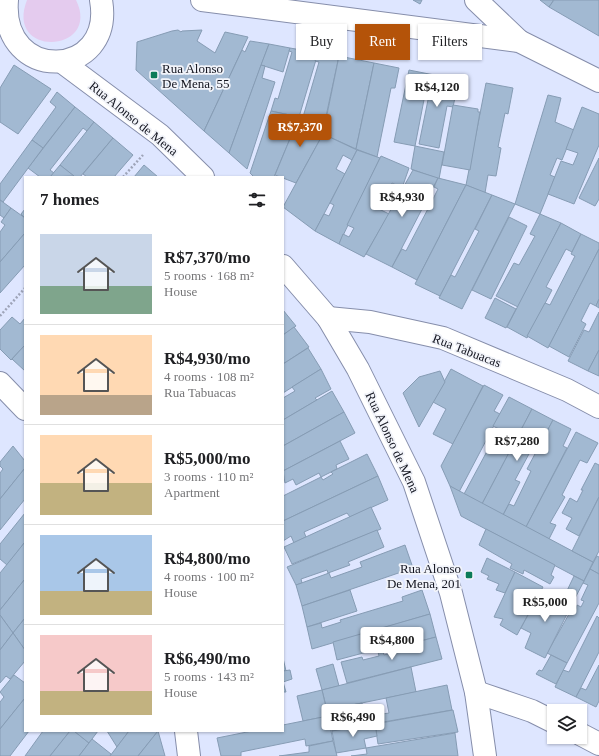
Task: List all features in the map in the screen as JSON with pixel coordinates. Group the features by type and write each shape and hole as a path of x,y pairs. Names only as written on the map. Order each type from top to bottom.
{"street":[{"path":"7,0 5,30 19,47 32,57 49,62 62,62 82,54 96,39 102,26 104,13 101,0"},
{"path":"202,0 519,41"},
{"path":"476,0 519,41 599,81"},
{"name":"Rua Alonso de Mena","path":"62,62 160,135 202,176"},
{"name":"Rua Alonso de Mena","path":"284,267 328,318 358,369 414,482 451,593 476,692 485,756"},
{"name":"Rua Tabuacas","path":"328,318 370,322 443,338 567,390 599,407"},
{"path":"0,383 24,408"},
{"path":"476,692 532,711 547,718"},
{"path":"186,732 189,756"},
{"path":"587,738 599,744"}],"path":[{"path":"0,316 24,289"}],"shaded area":[{"path":"27,0 76,0 80,18 76,31 66,39 53,42 39,40 29,32 24,19"}],"building":[{"path":"413,0 422,0 420,4"},
{"path":"540,0 553,0 553,1 549,7"},
{"path":"554,0 599,0 599,36 549,7"},
{"path":"178,30 181,32 202,30 197,41 215,53 225,32 248,37 204,131 136,70 137,42"},
{"path":"250,41 269,44 229,153 204,131 242,50 245,52"},
{"path":"269,44 290,48 283,72 261,65"},
{"path":"290,48 296,49 296,60 316,60 299,117 271,111 275,98 278,99 292,52 289,51"},
{"path":"347,58 374,63 356,149 323,134 338,60 347,60"},
{"path":"338,60 325,121 303,117 319,62 315,61"},
{"path":"374,63 399,68 395,88 391,88 377,157 356,149"},
{"path":"14,65 51,89 18,134 0,122 0,88"},
{"path":"261,65 265,66 262,78 275,82 247,169 229,153"},
{"path":"409,70 429,74 415,146 394,142"},
{"path":"429,74 459,79 453,107 447,106 439,148 419,144 429,95 425,95"},
{"path":"486,83 513,88 508,114 505,113 498,147 501,148 496,176 488,175 485,193 466,185"},
{"path":"57,92 75,107 43,148 32,140 56,107 50,102"},
{"path":"548,95 561,98 555,122 574,130 562,160 557,158 550,175 555,177 540,214 515,204"},
{"path":"453,105 478,109 478,112 480,112 470,170 442,165"},
{"path":"75,107 94,122 87,131 83,128 50,170 54,173 51,176 39,176 28,168"},
{"path":"582,107 599,114 599,145 574,204 548,194 561,161 573,165 578,153 566,149"},
{"path":"271,111 299,117 274,176 253,176 250,173"},
{"path":"299,117 325,121 323,134 296,183 284,178 284,176 275,175"},
{"path":"94,122 113,138 81,176 74,176 60,165"},
{"path":"323,134 357,150 352,160 343,155 336,169 345,174 315,231 284,208 284,205"},
{"path":"113,138 133,155 115,176 86,176 83,174"},
{"path":"32,140 43,148 3,202 0,200 0,184"},
{"path":"415,146 444,152 439,179 411,169"},
{"path":"357,150 380,158 339,244 315,231 324,214 329,216 334,205 330,203"},
{"path":"381,156 409,168 402,188 392,183 379,209 389,214 364,257 339,244 343,234 349,237 354,228 347,225"},
{"path":"599,158 599,199 595,206 579,198"},
{"path":"60,165 74,176 51,176"},
{"path":"144,165 157,176 135,176"},
{"path":"413,170 438,178 392,267 366,254"},
{"path":"438,178 466,185 417,280 392,267 402,249 406,251 431,203 438,189 434,187"},
{"path":"466,185 492,195 440,296 415,284"},
{"path":"492,195 515,204 462,309 439,298 451,275 455,277 479,231 475,229"},
{"path":"0,200 11,208 4,218 0,215"},
{"path":"11,208 24,217 24,234 0,262 0,232 5,225 1,222"},
{"path":"24,210 24,217 21,214"},
{"path":"540,214 561,223 518,307 496,296 514,263 519,265 535,236 530,234"},
{"path":"509,217 527,226 491,299 472,290"},
{"path":"561,223 581,234 572,252 566,249 546,287 552,290 527,338 507,327"},
{"path":"24,234 24,266 0,293 0,262"},
{"path":"581,234 599,243 599,249 548,348 527,336 545,303 550,305 575,256 571,254"},
{"path":"599,249 599,299 596,306 590,303 581,321 586,324 569,357 549,346"},
{"path":"495,298 516,309 506,328 485,318"},
{"path":"599,299 599,308 596,306"},
{"path":"284,311 296,326 284,334"},
{"path":"599,312 599,350 588,371 568,361 584,330 589,332"},
{"path":"12,317 20,324 24,319 24,346 11,360 0,349 0,330"},
{"path":"294,327 309,347 284,363 284,334"},
{"path":"24,346 24,370 12,359"},
{"path":"308,348 321,369 284,392 284,363"},
{"path":"599,350 599,376 588,371"},
{"path":"321,369 331,389 315,398 317,400 284,419 284,397 295,391 292,387"},
{"path":"451,369 483,386 453,444 433,434 446,409 433,402"},
{"path":"440,371 445,382 419,427 403,393 419,377"},
{"path":"484,385 503,395 494,411 500,414 459,492 450,486 441,466"},
{"path":"332,391 344,412 284,445 284,419"},
{"path":"509,397 532,409 482,504 464,494 499,429 493,426"},
{"path":"532,409 553,420 541,443 538,442 532,453 530,452 515,480 520,482 503,515 482,504"},
{"path":"344,412 355,433 284,470 284,445"},
{"path":"553,420 571,429 563,446 567,448 526,527 503,515 509,504 514,506 531,471 527,469"},
{"path":"576,432 598,443 587,463 580,460 562,495 565,497 550,523 556,525 549,539 526,527"},
{"path":"340,441 349,459 336,465 337,469 321,477 319,473 296,485 293,479 285,483 284,470"},
{"path":"13,446 24,460 24,469 0,499 0,473 3,469 0,466 0,462"},
{"path":"367,454 378,476 284,521 284,496 321,477 323,480 333,474 331,472"},
{"path":"595,463 599,465 599,497 579,536 566,529 572,518 562,513 570,498 577,502 583,490 581,490"},
{"path":"24,469 24,500 0,530 0,499"},
{"path":"378,476 388,500 350,517 347,513 304,532 306,537 294,543 291,536 284,540 284,521"},
{"path":"450,486 593,562 584,581 461,516"},
{"path":"599,497 599,551 593,562 572,551"},
{"path":"371,507 381,529 292,564 284,547"},
{"path":"24,514 24,543 7,565 0,559 0,544"},
{"path":"486,529 555,565 551,575 554,577 550,584 524,570 523,574 510,568 512,564 479,545"},
{"path":"377,530 384,547 348,562 350,565 328,573 327,570 301,579 302,583 296,585 287,567"},
{"path":"24,543 24,580 0,610 0,573"},
{"path":"405,545 413,568 302,606 296,585 329,573 331,578 362,567 360,562"},
{"path":"597,556 599,557 599,574 590,569"},
{"path":"487,558 515,572 505,593 496,590 499,584 487,579 489,576 481,572"},
{"path":"590,569 599,574 599,603 567,663 547,653 573,607 576,609 577,605 581,607 584,601 581,600 588,585 583,583"},
{"path":"515,572 543,587 517,635 500,625 503,619 494,617"},
{"path":"574,576 584,581 573,602 564,597"},
{"path":"24,580 24,619 13,633 0,615 0,610"},
{"path":"350,590 357,611 307,627 302,606"},
{"path":"422,590 430,614 312,649 307,627 321,623 322,628 341,622 340,620 403,601 402,597"},
{"path":"541,591 571,606 545,658 525,648 531,633 521,628"},
{"path":"430,614 436,637 382,651 382,648 337,660 333,642"},
{"path":"0,615 13,633 0,650"},
{"path":"597,616 599,618 599,652 576,697 555,687 563,670 569,672"},
{"path":"24,619 24,649 13,633"},
{"path":"13,633 24,649 24,662 10,679 6,676 0,683 0,650"},
{"path":"436,637 442,659 347,683 341,662 362,657 363,660 379,656 378,652 383,651 384,655 414,647 413,643"},
{"path":"551,655 567,663 556,684 536,674 539,670 542,671"},
{"path":"333,664 339,686 322,690 316,669"},
{"path":"599,665 599,701 596,707 576,697 581,688 586,690"},
{"path":"411,667 416,692 327,710 322,690"},
{"path":"290,670 292,679 284,682 284,671"},
{"path":"14,675 24,682 24,699 0,729 0,702 4,697 0,692"},
{"path":"447,685 452,710 332,731 327,710 362,703 363,710 375,708 376,715 389,713 386,698"},
{"path":"322,690 328,716 303,721 297,696"},
{"path":"24,699 24,732 28,732 10,756 0,756 0,729"},
{"path":"453,710 458,732 378,744 375,724"},
{"path":"328,716 333,741 306,746 305,739 241,752 241,756 221,756 217,738 247,732 284,732 284,725"},
{"path":"375,724 377,736 364,739 366,748 336,753 332,731"},
{"path":"42,732 69,732 50,756 25,756"},
{"path":"69,732 75,732 89,743 79,756 50,756"},
{"path":"75,732 97,732 89,743"},
{"path":"108,732 128,732 117,747"},
{"path":"128,732 157,732 138,756 110,756"},
{"path":"157,732 158,732 165,756 138,756"},
{"path":"455,733 458,756 351,756 367,754 366,748"},
{"path":"92,739 111,754 110,756 79,756"},
{"path":"333,741 337,756 279,756 309,752 309,746"}],"place":[{"name":"Rua Alonso De Mena, 55","path":"154,75"},
{"name":"Rua Alonso De Mena, 201","path":"469,575"}]}
